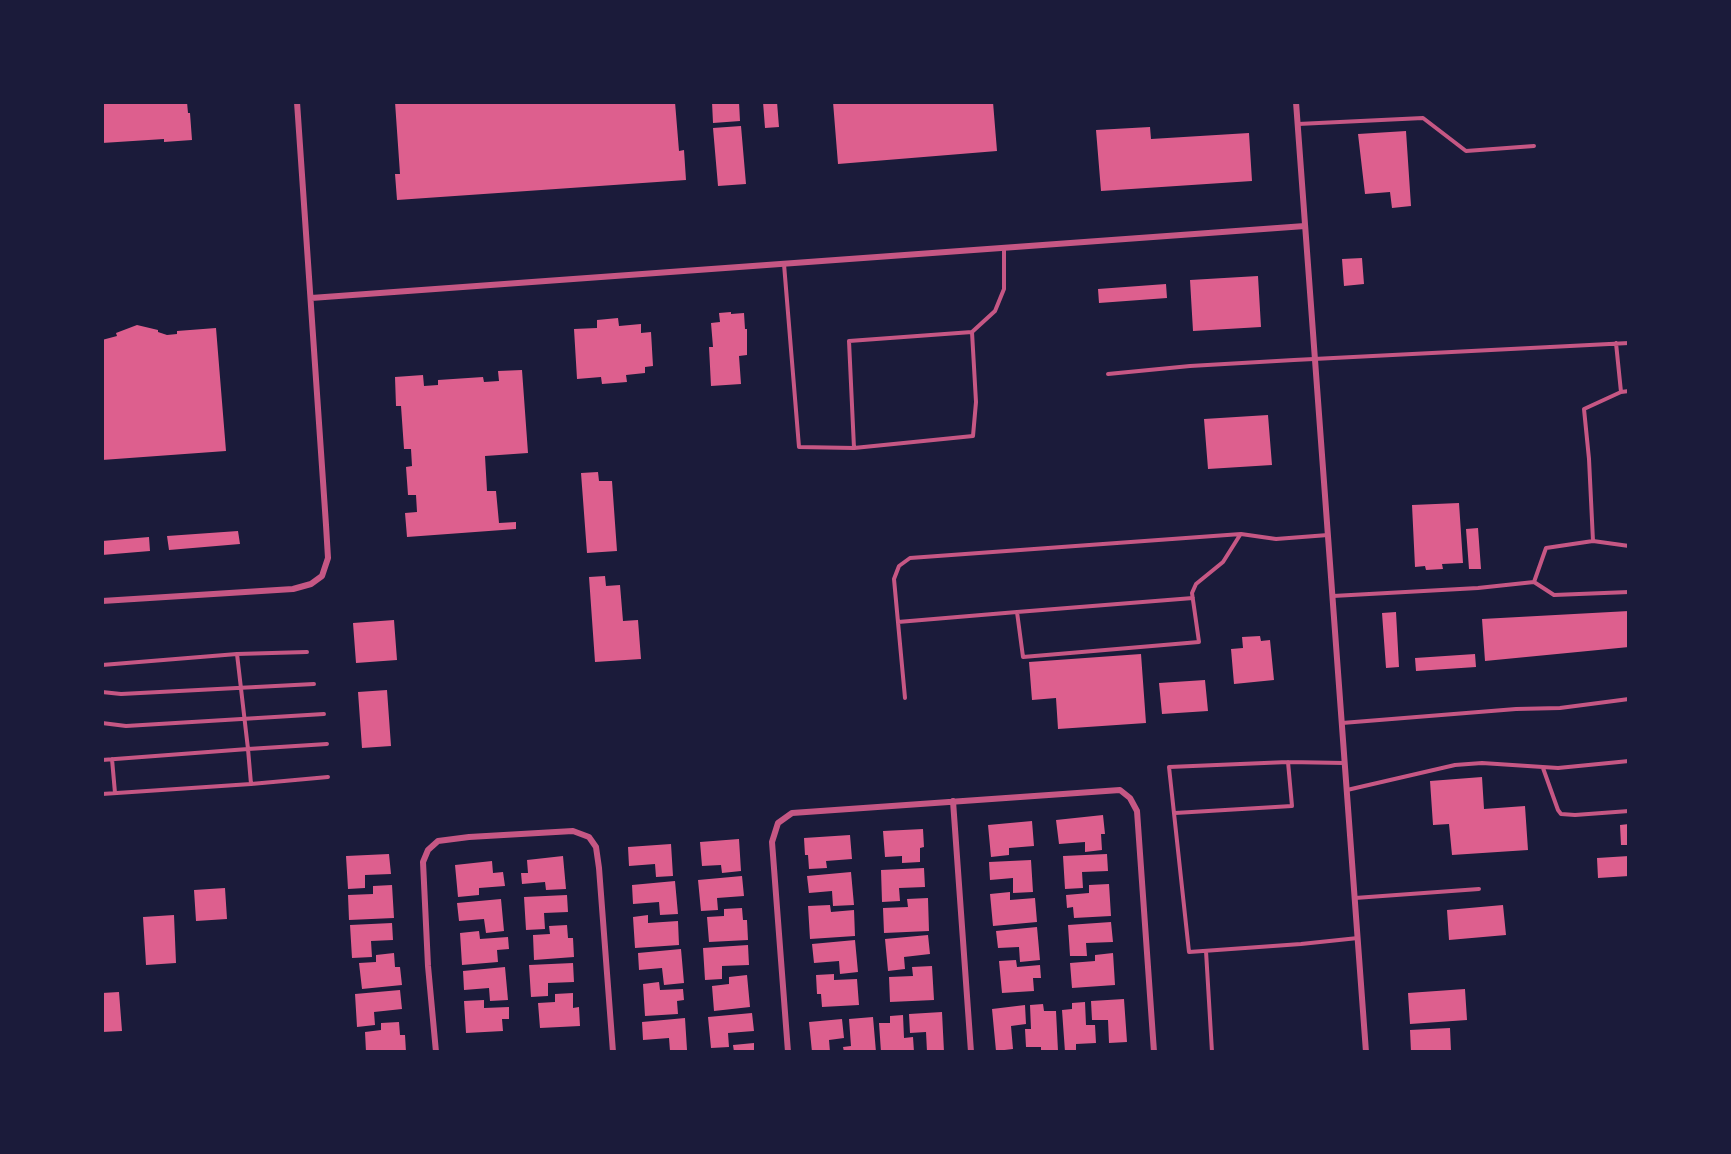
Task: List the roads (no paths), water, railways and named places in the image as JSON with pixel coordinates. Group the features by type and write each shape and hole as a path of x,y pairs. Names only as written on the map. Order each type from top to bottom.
{"street":[{"path":"102,601 293,589 311,584 322,576 328,558 297,102"},
{"path":"1296,102 1366,1052"},
{"path":"311,298 1305,226"},
{"path":"788,1052 772,842 777,823 792,813 1120,790 1130,798 1137,812 1154,1052"},
{"path":"953,801 971,1052"},
{"path":"436,1052 423,862 428,850 438,841 573,831 589,837 596,847 613,1052"}],"lane":[{"path":"1298,124 1423,118 1466,151 1534,146"},
{"path":"854,448 849,341 972,332 995,310 1004,289 1004,249"},
{"path":"784,264 799,447 854,448 973,436 976,402 972,332"},
{"path":"1616,343 1621,392"},
{"path":"1108,375 1190,366 1316,358 1629,343"},
{"path":"1593,541 1584,409 1621,392 1629,391"},
{"path":"905,698 894,579 899,566 910,558 1240,534 1276,539 1329,535"},
{"path":"1017,612 1023,657 1199,642 1192,593 1196,584 1223,562 1240,534"},
{"path":"1534,582 1546,548 1593,541 1629,546"},
{"path":"1333,596 1478,588 1534,582 1554,595 1629,592"},
{"path":"898,622 1193,598"},
{"path":"102,665 237,654 307,652"},
{"path":"237,654 251,784"},
{"path":"102,692 121,694 314,684"},
{"path":"1342,723 1516,709 1560,708 1629,699"},
{"path":"102,723 126,726 324,714"},
{"path":"102,760 327,744"},
{"path":"112,759 115,793"},
{"path":"1347,790 1455,765 1482,763 1558,768 1629,761"},
{"path":"1345,763 1288,762 1169,767 1189,952 1301,945 1358,938"},
{"path":"1175,813 1292,806 1288,762"},
{"path":"1543,768 1561,814 1629,811"},
{"path":"102,794 328,777"},
{"path":"1355,898 1479,889"},
{"path":"1206,951 1212,1052"}]}
